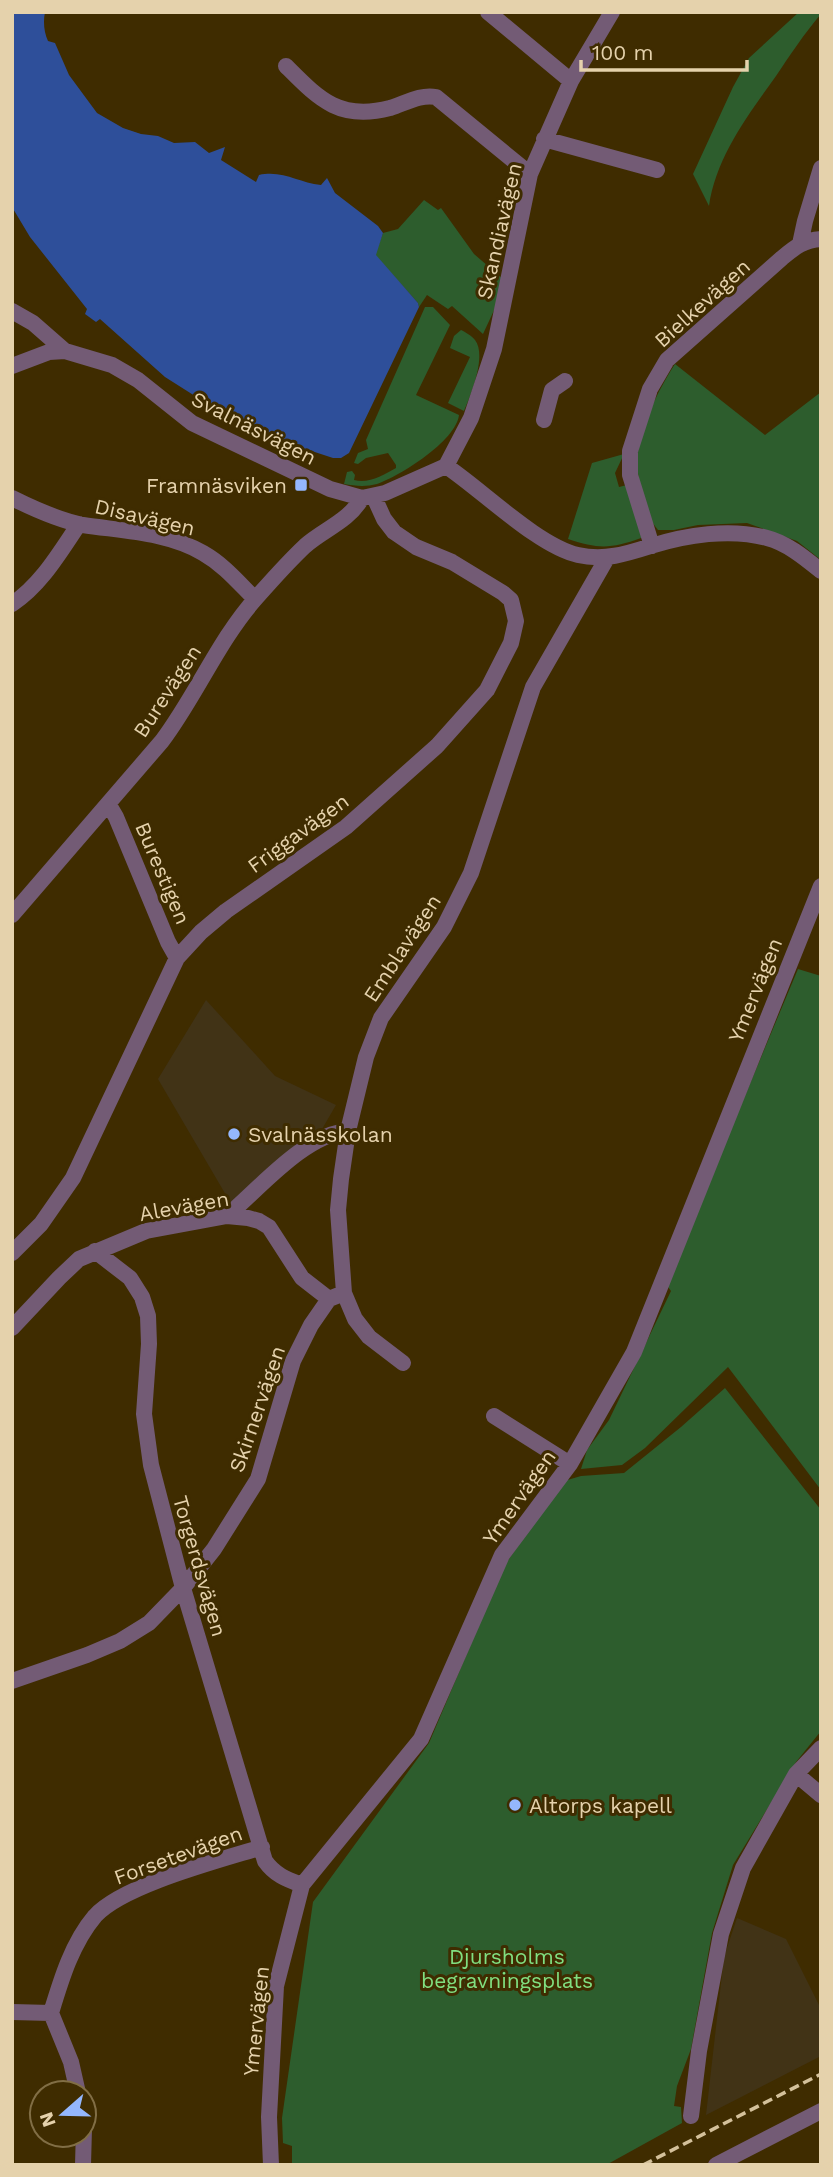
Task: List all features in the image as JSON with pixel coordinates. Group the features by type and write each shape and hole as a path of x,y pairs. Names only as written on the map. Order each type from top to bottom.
{"street":[{"path":"488,12 571,81"},
{"name":"Skandiavägen","path":"446,466 471,418 494,349 530,174 571,81 612,12"},
{"path":"286,66 328,105 346,109 371,111 389,108 426,95 436,97 530,174"},
{"path":"544,138 657,170"},
{"path":"800,244 821,168"},
{"name":"Bielkevägen","path":"652,546 630,475 630,451 650,389 667,360 800,244 821,239"},
{"path":"12,311 33,323 65,351"},
{"name":"Svalnäsvägen","path":"12,366 49,352 65,351 112,365 138,380 192,424 330,489 368,498"},
{"path":"544,420 552,390 565,381"},
{"path":"368,498 386,494 446,466 538,536 574,554 607,558 699,536 737,534 768,538 799,553 821,571"},
{"name":"Disavägen","path":"12,498 79,524 132,531 200,551 222,565 255,599"},
{"name":"Burevägen","path":"12,915 178,720 200,679 255,599 306,545 344,520 368,498"},
{"name":"Friggavägen","path":"12,1253 41,1224 73,1178 177,958 201,932 226,911 346,827 437,746 487,690 511,643 516,621 511,600 452,562 416,547 394,532 368,498"},
{"path":"12,604 32,587 79,524"},
{"name":"Emblavägen","path":"403,1363 369,1337 336,1296 338,1210 348,1131 366,1056 381,1018 444,927 471,873 533,687 607,558"},
{"name":"Burestigen","path":"109,804 177,958"},
{"name":"Ymervägen","path":"271,2165 269,2117 276,1986 302,1885 421,1739 502,1555 570,1464 634,1352 821,886"},
{"path":"233,1216 237,1207 297,1154 323,1138 348,1131"},
{"name":"Alevägen","path":"12,1328 79,1259 146,1231 233,1216 259,1221 269,1227 302,1278 336,1296"},
{"name":"Torgerdsvägen","path":"95,1251 130,1278 142,1297 148,1317 149,1344 144,1414 150,1465 183,1588 265,1861 280,1877 302,1885"},
{"name":"Skirnervägen","path":"12,1681 120,1641 149,1623 183,1588 214,1549 258,1479 293,1361 311,1325 336,1296"},
{"path":"494,1416 570,1464"},
{"path":"691,2116 699,2051 721,1934 743,1868 796,1774 821,1748"},
{"path":"796,1774 821,1795"},
{"name":"Forsetevägen","path":"51,2013 71,1956 94,1918 104,1908 140,1889 262,1847"},
{"path":"12,2012 51,2013 71,2062 75,2079"},
{"path":"716,2165 821,2111"}],"shaded area":[{"path":"206,1000 275,1076 336,1105 318,1136 233,1207 158,1079"},
{"path":"737,1918 786,1939 821,2009 821,2056 706,2115 724,1957"}],"green space":[{"path":"799,12 821,14 735,137 718,170 709,206 693,174 733,87 749,58"},
{"path":"424,200 438,210 441,208 474,254 503,279 496,306 483,334 452,306 448,309 427,295 419,307 375,255 383,233 398,229"},
{"path":"425,307 433,307 450,325 416,395 459,415 456,425 438,446 399,474 373,485 344,484 347,472 352,471 354,480 365,481 396,468 388,453 354,463 358,453 368,449 366,440"},
{"path":"461,330 475,340 479,355 477,375 464,411 448,403 470,357 450,348 454,336"},
{"path":"675,364 765,435 821,392 821,560 797,541 747,523 658,530 644,502 637,459 651,409"},
{"path":"624,454 615,473 619,487 627,485 643,533 641,538 604,546 568,539 592,463"},
{"path":"798,969 821,976 821,1490 728,1367 645,1448 622,1465 581,1469 587,1450 609,1420 671,1291 666,1284"},
{"name":"Djursholms begravningsplats","path":"725,1388 821,1510 821,1731 796,1762 733,1865 712,1933 691,2049 677,2086 674,2106 681,2107 682,2123 606,2165 292,2165 292,2146 283,2143 282,2118 313,1902 429,1743 504,1566 564,1481 581,1476 624,1473"}],"water":[{"path":"12,12 45,12 44,27 48,41 55,43 69,75 97,113 123,128 141,134 158,136 174,143 195,142 209,153 225,147 221,160 256,182 259,175 268,174 284,175 321,185 327,178 335,193 378,226 383,233 376,255 419,307 349,453 341,458 333,458 266,436 236,422 165,377 100,319 96,322 85,314 87,309 30,237 12,207"}],"railway":[{"path":"643,2165 821,2074"}],"place":[{"name":"Framnäsviken","path":"301,485"},
{"name":"Svalnässkolan","path":"234,1134"},
{"name":"Altorps kapell","path":"515,1805"}]}
